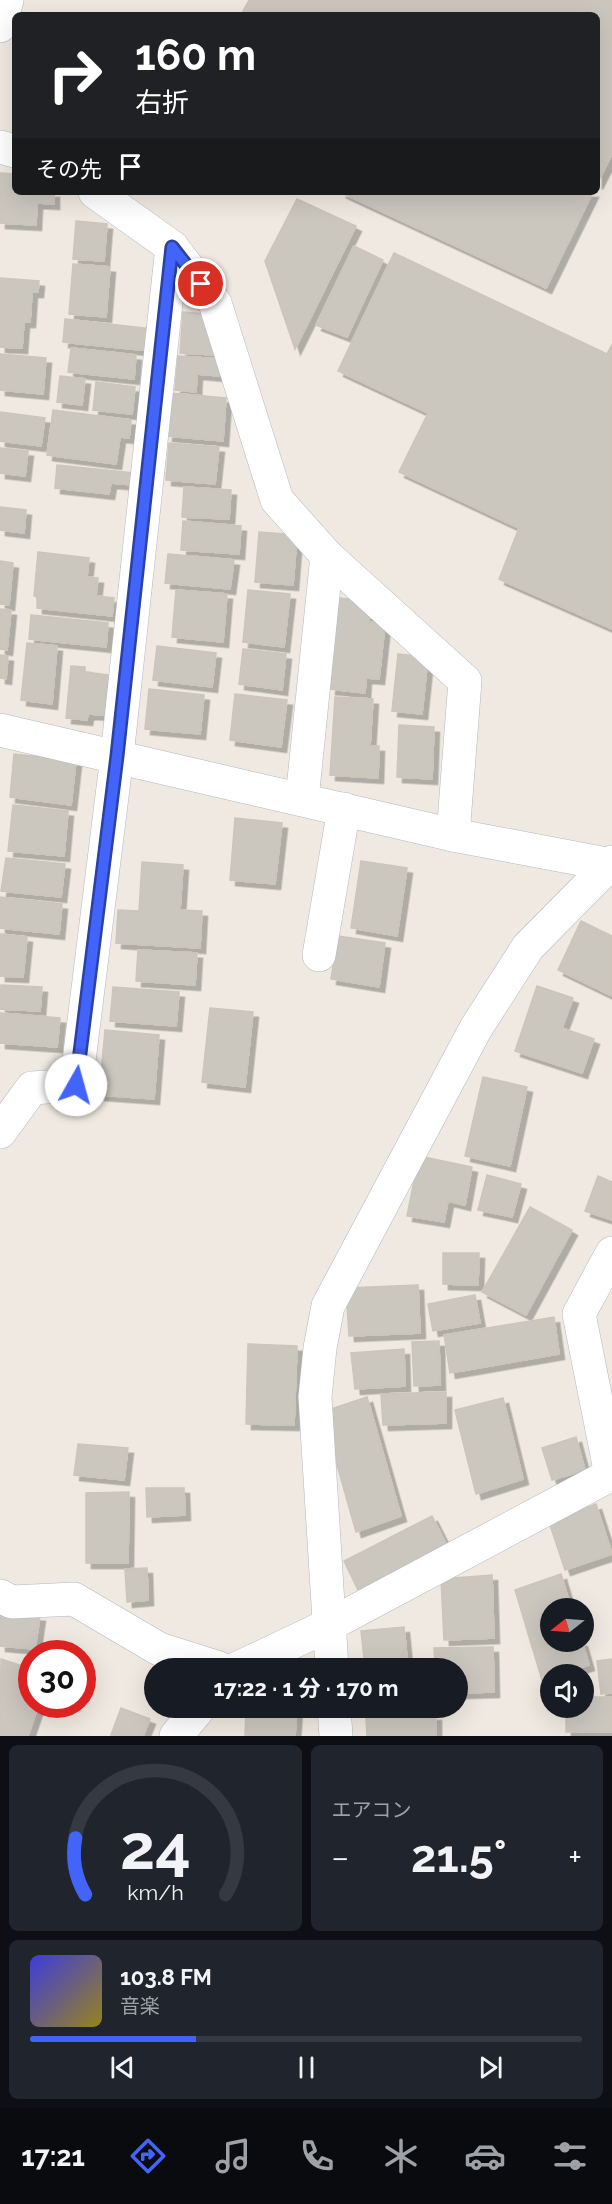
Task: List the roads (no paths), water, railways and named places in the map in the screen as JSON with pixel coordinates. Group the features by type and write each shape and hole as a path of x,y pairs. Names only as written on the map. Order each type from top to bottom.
{"street":[{"path":"0,26 7,0"},
{"path":"98,195 172,247 215,303 277,500 327,556 465,681 453,835"},
{"path":"0,1132 32,1088 76,1085 117,756 172,247"},
{"path":"302,800 327,556"},
{"path":"0,730 453,835 611,864"},
{"path":"319,954 344,809"},
{"path":"331,1658 315,1397 320,1348 328,1306 476,1028 528,947 611,864"},
{"path":"259,1658 329,1625 612,1474 579,1314 612,1253"},
{"path":"0,1596 12,1602 74,1599 159,1649 187,1658"},
{"path":"176,1736 191,1718"},
{"path":"335,1718 336,1736"}]}
